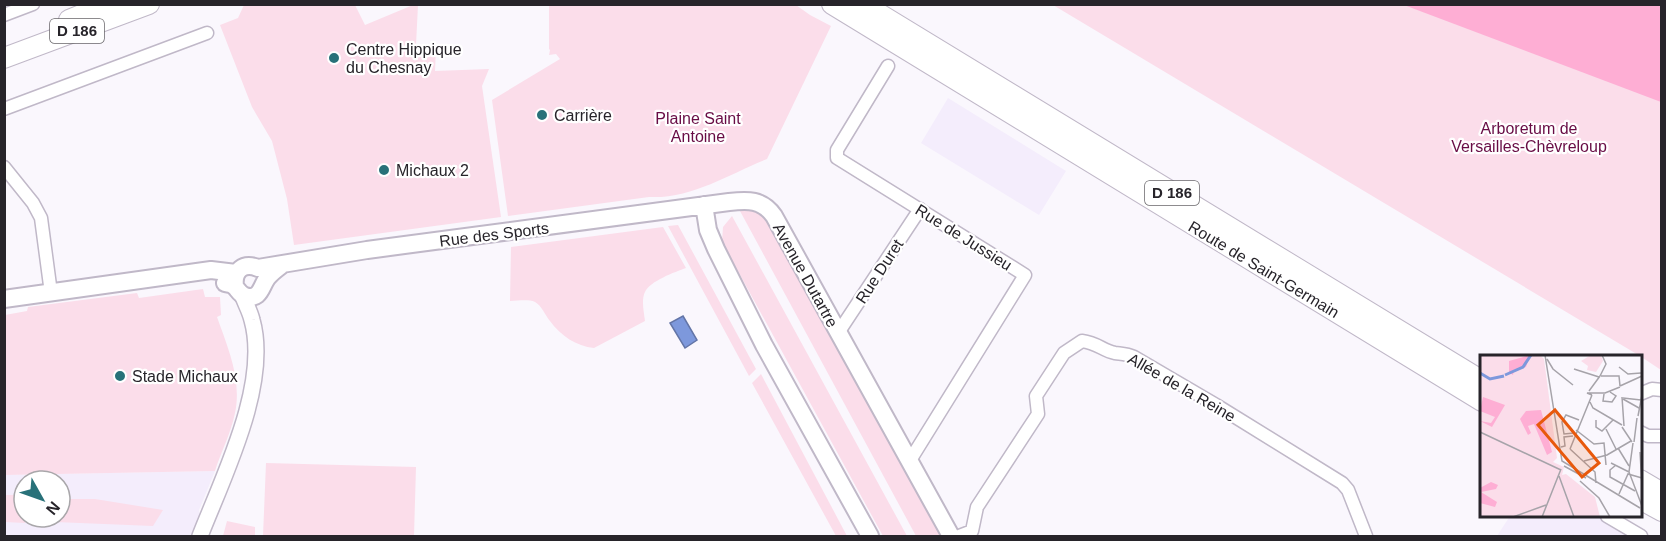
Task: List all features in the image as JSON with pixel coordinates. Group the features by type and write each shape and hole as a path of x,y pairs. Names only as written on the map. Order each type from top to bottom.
{"main road":[{"name":"D 186","path":"4,44 108,4"},
{"name":"D 186","path":"4,58 149,4"},
{"name":"Route de Saint-Germain","path":"832,4 1480,401"},
{"name":"Route de Saint-Germain","path":"863,4 1480,380"},
{"name":"Avenue Dutartre","path":"704,205 746,200 756,201 769,209 951,537"},
{"name":"Rue des Sports","path":"262,274 284,263 704,205"},
{"path":"704,205 712,240 758,334 870,537"},
{"name":"Rue des Sports","path":"242,287 245,266 262,274"},
{"name":"Rue des Sports","path":"4,299 203,273 211,270 242,287 262,291 262,274"},
{"path":"1642,481 1662,493"},
{"path":"1642,500 1662,512"}],"street":[{"path":"4,15 33,4"},
{"path":"4,109 207,33"},
{"name":"Rue de Jussieu","path":"888,66 837,150 837,158 1025,275 909,462"},
{"path":"4,167 33,203 41,218 51,293"},
{"name":"Rue Duret","path":"838,333 920,209"},
{"path":"200,537 239,437 250,402 255,360 252,318 247,310 242,287"},
{"name":"Allée de la Reine","path":"959,537 972,531 977,507 1038,414 1036,396 1064,354 1082,341 1094,342 1113,353 1124,353 1134,357 1342,483 1348,490 1366,537"},
{"path":"1642,394 1652,389 1662,390"},
{"path":"1642,433 1648,436 1662,436"},
{"path":"1609,517 1641,537"}],"shaded area":[{"path":"1404,5 1661,5 1661,102"},
{"path":"948,98 1066,171 1039,215 921,143"},
{"path":"215,471 199,510 200,518 193,536 5,536 4,475 12,475 12,529 72,529 72,474"},
{"path":"1509,517 1603,517 1637,536 1497,536"}],"green space":[{"path":"244,5 355,5 365,25 418,5 416,45 436,48 435,71 489,69 482,86 501,217 294,245 287,199 272,141 252,107 220,25 238,18"},
{"name":"Plaine Saint Antoine","path":"549,5 796,5 831,26 767,159 710,184 680,194 508,216 492,100 560,59 556,54 549,55"},
{"name":"Arboretum de Versailles-Chèvreloup","path":"1053,5 1661,5 1661,370 1642,357 1642,355 1638,355"},
{"path":"740,211 757,211 769,221 942,536 916,536"},
{"path":"732,216 907,536 883,536 722,242 723,227"},
{"path":"678,225 756,369 749,376 668,226"},
{"path":"663,227 686,268 663,277 648,288 643,299 645,321 594,348 575,343 564,336 535,302 510,301 511,247"},
{"name":"Stade Michaux","path":"203,289 205,297 220,297 221,315 217,317 233,364 237,401 233,420 215,471 72,474 72,469 12,469 12,475 5,475 5,315 27,311 28,307 137,293 139,298"},
{"path":"761,374 847,536 836,536 752,383"},
{"path":"266,463 416,467 414,536 263,536"},
{"path":"5,495 12,495 12,522 5,522"},
{"path":"72,499 95,499 163,510 153,526 72,523"},
{"path":"227,521 255,527 255,536 223,536"}],"water":[{"path":"683,316 697,340 685,348 670,323"}],"place":[{"name":"Centre Hippique du Chesnay","path":"334,58"},
{"name":"Carrière","path":"542,115"},
{"name":"Michaux 2","path":"384,170"},
{"name":"Stade Michaux","path":"120,376"}]}
